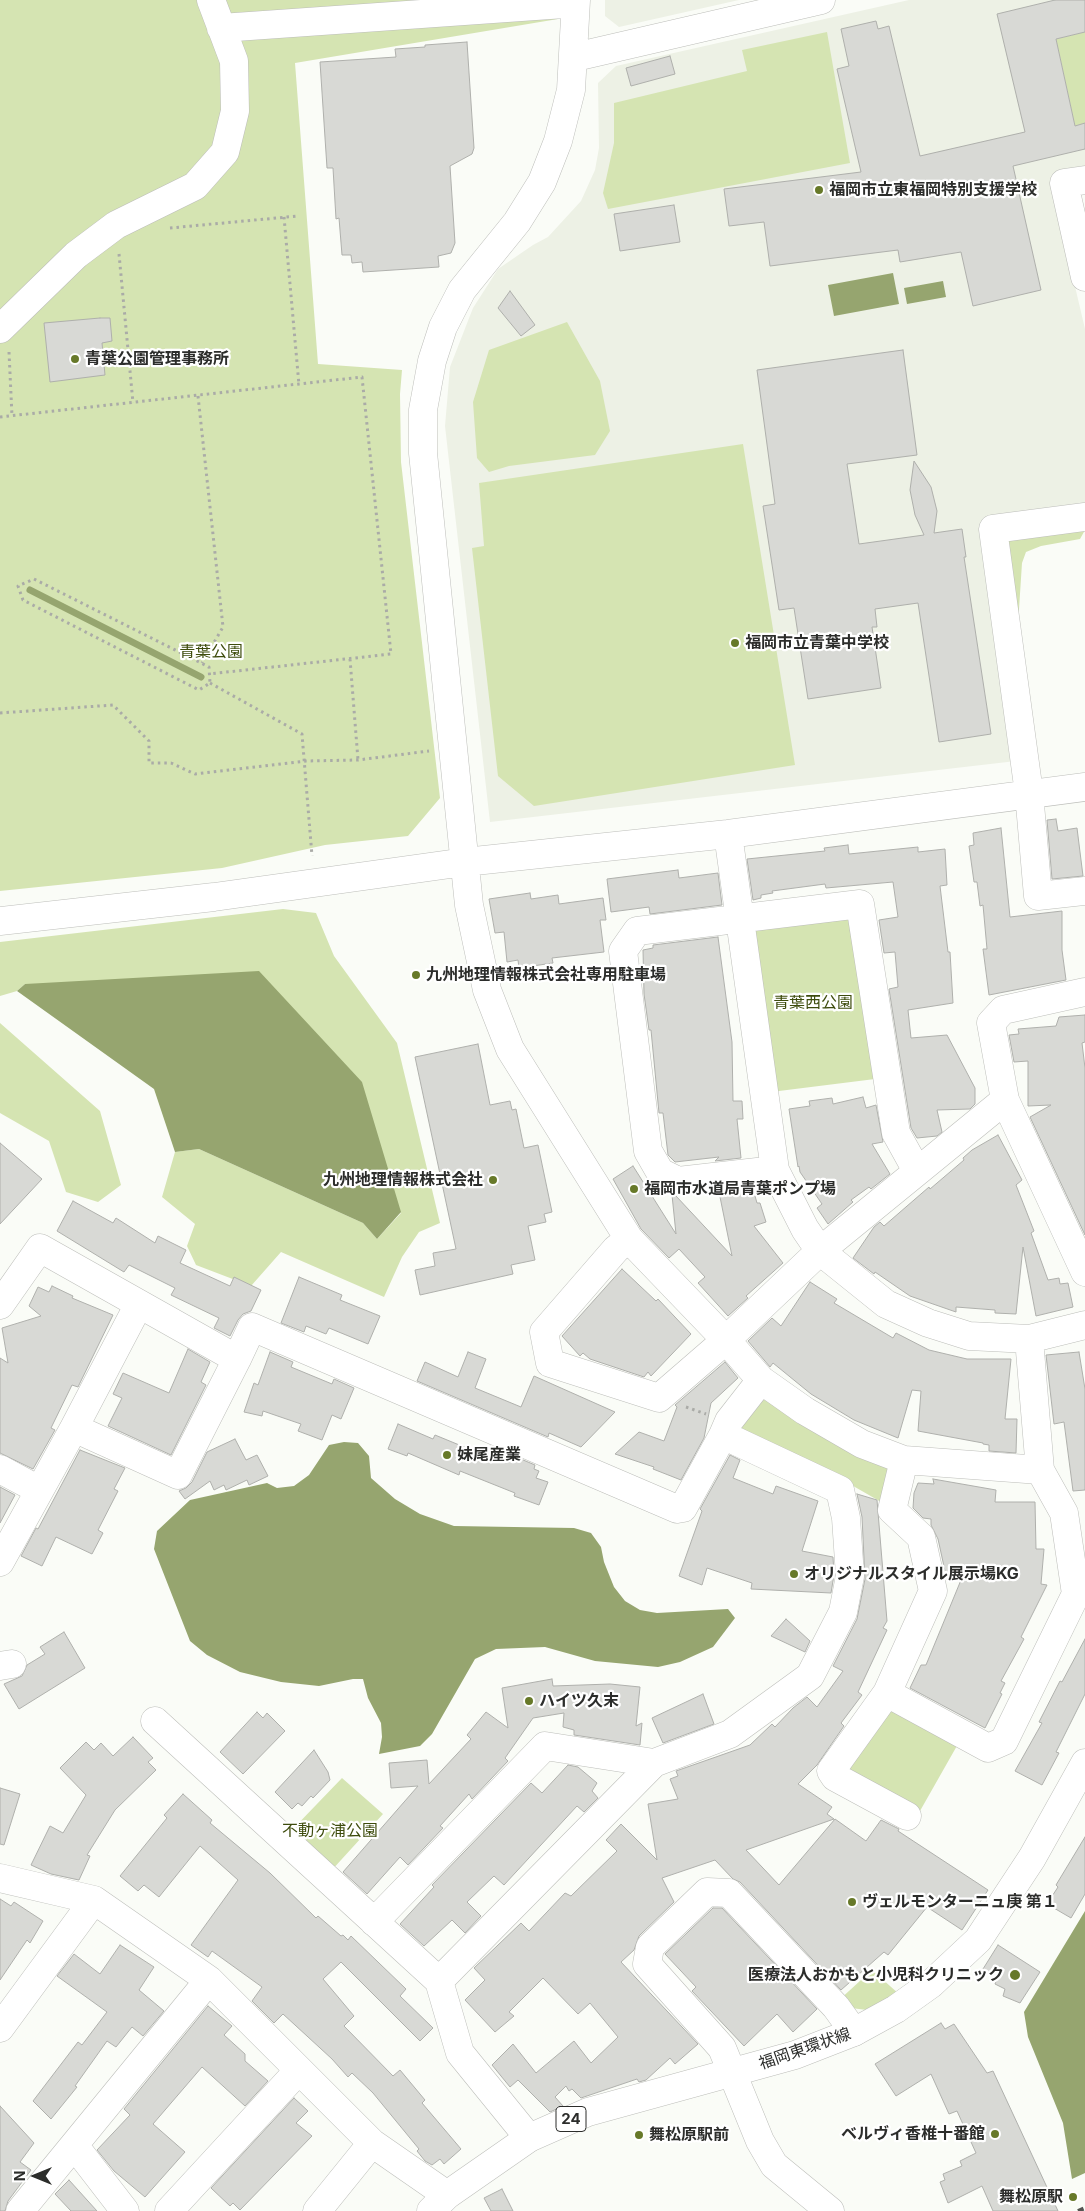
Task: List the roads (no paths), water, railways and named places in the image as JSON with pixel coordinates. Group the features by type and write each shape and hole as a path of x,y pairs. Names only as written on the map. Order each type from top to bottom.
{"street":[{"path":"0,329 76,255 116,224 195,186 225,152 235,111 234,61 211,0"},
{"path":"574,58 821,0"},
{"path":"222,28 570,2 574,58 571,90 558,141 542,182 517,222 462,290 443,327 432,362 423,410 423,453 469,905 487,990 510,1049 629,1239 726,1340 761,1380 804,1411 862,1444 904,1460 1040,1470"},
{"path":"1085,180 1064,183 1085,277"},
{"path":"1085,517 993,529 1029,793 1038,896 1085,891"},
{"path":"0,921 214,897 466,862 728,834 1085,787"},
{"path":"728,834 776,1170 804,1229 820,1251 886,1304 928,1323 969,1336 1029,1339 1085,1325"},
{"path":"776,1170 678,1181 660,1172 648,1150 623,951 637,931 860,904 896,1133 917,1171"},
{"path":"1085,992 1003,1010 991,1023 1005,1100 1085,1272"},
{"path":"629,1239 616,1249 544,1332 550,1363 660,1398 726,1340 820,1251 1005,1100"},
{"path":"0,1306 40,1248 237,1359"},
{"path":"0,1562 74,1428 139,1304"},
{"path":"74,1428 178,1475 252,1327 676,1509 683,1508 726,1428 761,1380"},
{"path":"887,1693 988,1748 1004,1741 1076,1594 1064,1513 1040,1470 1029,1339"},
{"path":"439,1981 654,1763 730,1734 810,1676 843,1612 850,1576 846,1518 840,1490 726,1428"},
{"path":"904,1460 892,1510 921,1537 932,1591 887,1693 831,1772 835,1777 907,1816"},
{"path":"0,1469 39,1490"},
{"path":"155,1721 439,1981 460,2053 529,2138"},
{"path":"374,1922 545,1746 654,1763"},
{"name":"福岡東環状線","path":"439,2203 529,2138 588,2112 795,2055 854,2032 896,2009 931,1984 978,1940 1032,1858 1085,1764"},
{"path":"0,1878 94,1900 209,1980 372,2143 439,2203"},
{"path":"830,2211 774,2165 760,2141 741,2099 733,2073 722,2048 647,1964 650,1947 707,1892 729,1893 836,2007 854,2032"},
{"path":"0,2028 94,1900"},
{"path":"20,2211 209,1980"},
{"path":"169,2211 300,2070"},
{"path":"317,2211 372,2143"},
{"path":"74,2145 125,2211"}],"waterway":[{"path":"30,590 201,677"}],"railway":[{"path":"1078,2211 1085,2208"}],"place":[{"name":"福岡市立東福岡特別支援学校","path":"819,190"},
{"name":"青葉公園管理事務所","path":"75,359"},
{"name":"福岡市立青葉中学校","path":"735,643"},
{"name":"九州地理情報株式会社専用駐車場","path":"416,975"},
{"name":"九州地理情報株式会社","path":"493,1180"},
{"name":"福岡市水道局青葉ポンプ場","path":"634,1189"},
{"name":"妹尾産業","path":"447,1455"},
{"name":"オリジナルスタイル展示場KG","path":"794,1574"},
{"name":"ハイツ久末","path":"529,1701"},
{"name":"ヴェルモンターニュ庚 第１","path":"852,1902"},
{"name":"医療法人おかもと小児科クリニック","path":"1015,1975"},
{"name":"ベルヴィ香椎十番館","path":"995,2134"},
{"name":"舞松原駅前","path":"639,2135"},
{"name":"舞松原駅","path":"1073,2197"}],"park label":[{"name":"青葉公園","path":"211,652"},
{"name":"青葉西公園","path":"813,1003"},
{"name":"不動ヶ浦公園","path":"330,1831"}]}
